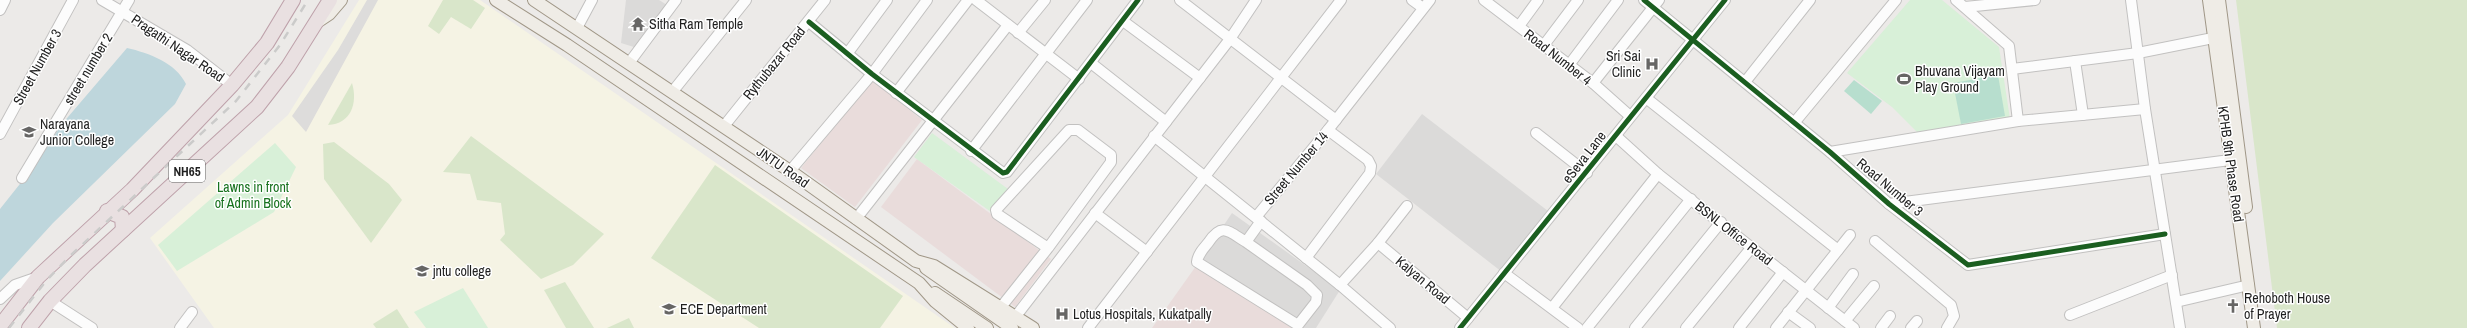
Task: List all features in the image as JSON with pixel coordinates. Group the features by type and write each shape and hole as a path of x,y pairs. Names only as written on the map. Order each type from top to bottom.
{"highway":[{"name":"NH65","path":"0,326 38,277 107,211 132,190 232,85 267,44 293,0"},
{"name":"NH65","path":"29,328 50,301 123,230 257,107 288,67 330,0"},
{"path":"132,190 130,204 132,207 144,210"},
{"path":"107,211 122,217 123,230"}],"main road":[{"path":"317,22 329,14 340,0"},
{"name":"JNTU Road","path":"496,0 920,283 935,301 968,328"},
{"name":"KPHB 9th Phase Road","path":"2209,0 2213,38 2235,159"},
{"path":"2219,0 2235,159 2262,328"},
{"path":"531,22 538,3"},
{"name":"JNTU Road","path":"538,3 673,91 790,171 916,261 934,266 1001,307 1014,322 1033,328"},
{"name":"KPHB 9th Phase Road","path":"2245,229 2254,328"},
{"path":"916,261 942,281 1014,322"},
{"path":"920,283 987,328"}],"street":[{"path":"0,10 5,0"},
{"name":"Street Number 3","path":"0,134 73,0"},
{"name":"Pragathi Nagar Road","path":"102,0 123,11 186,50 232,85"},
{"name":"street number 2","path":"22,178 129,0"},
{"path":"577,28 592,0"},
{"path":"629,63 676,0"},
{"path":"673,91 746,0"},
{"name":"Rythubazar Road","path":"724,126 779,55 809,22 825,0"},
{"path":"847,54 887,0"},
{"path":"790,171 872,74 927,0"},
{"path":"896,93 968,0"},
{"path":"976,0 1079,78"},
{"path":"1018,33 1045,0"},
{"path":"971,151 1044,52 1086,0"},
{"path":"809,22 896,93 971,151 1003,173 1007,172 1138,0"},
{"path":"1180,0 1336,120 1430,0"},
{"path":"1014,322 1094,213 1230,39 1256,0"},
{"path":"1088,328 1206,177 1341,0"},
{"path":"1412,0 1423,8"},
{"name":"Road Number 4","path":"1484,0 1496,3 1518,26 1593,84 1630,116"},
{"path":"1518,26 1538,0"},
{"path":"1544,45 1578,0"},
{"path":"1569,65 1618,0"},
{"name":"Road Number 3","path":"1644,0 1656,3 1693,40 1830,152 1889,204 1968,265 2165,234"},
{"name":"eSeva Lane","path":"1460,328 1587,173 1630,116 1725,0"},
{"path":"1745,82 1810,0"},
{"path":"1794,123 1896,0"},
{"path":"1956,0 2009,46 2018,121"},
{"path":"1965,7 2035,0"},
{"path":"2131,0 2145,109 2180,328"},
{"path":"1593,84 1656,3"},
{"path":"1123,21 1200,78"},
{"path":"856,219 1008,25"},
{"path":"2012,69 2138,54 2213,38"},
{"path":"2075,61 2083,115"},
{"path":"1091,63 1166,122"},
{"path":"1646,98 1838,250"},
{"path":"1830,152 2018,121 2145,109"},
{"name":"Street Number 14","path":"1246,242 1258,219 1336,120"},
{"path":"1001,307 1048,248 1111,162 1111,155 1078,130 1069,130 996,210 997,214 1048,248"},
{"path":"1306,258 1370,173 1371,166 1368,160 1328,130"},
{"path":"1536,133 1587,173"},
{"path":"1154,136 1340,285 1390,328"},
{"name":"BSNL Office Road","path":"1616,136 1658,174 1854,328"},
{"path":"1889,204 2156,171 2235,159"},
{"path":"1552,308 1658,174"},
{"path":"1587,328 1691,199"},
{"path":"1340,285 1378,243 1407,206"},
{"path":"1094,213 1148,252"},
{"path":"1636,328 1721,222"},
{"path":"1219,230 1225,230 1246,242 1307,285 1317,295 1316,302 1298,325 1197,262 1202,250 1219,230"},
{"path":"1776,328 1850,236"},
{"path":"1875,241 1952,305 1954,316 1948,328"},
{"name":"Kalyan Road","path":"1378,243 1468,318"},
{"path":"1686,328 1752,247"},
{"path":"1739,328 1784,272"},
{"path":"1504,273 1575,327"},
{"path":"1828,308 1853,274"},
{"path":"2070,316 2172,275"},
{"path":"0,299 16,285 38,277"},
{"path":"2176,302 2249,285"},
{"path":"1845,321 1874,286"},
{"path":"50,301 92,328"},
{"path":"180,328 192,312"},
{"path":"1788,312 1810,328"},
{"path":"1881,328 1890,316"}],"shaded area":[{"path":"359,0 480,0 955,328 214,328 150,238 288,115"},
{"path":"367,0 378,0 306,132 292,116 338,50"},
{"name":"Sitha Ram Temple","path":"626,0 659,0 667,5 637,48 621,43"},
{"path":"872,80 922,120 855,207 801,168"},
{"path":"1422,114 1548,211 1502,272 1376,174"},
{"path":"917,159 1051,259 1015,307 881,207"},
{"path":"1232,213 1340,290 1316,328 1298,328 1201,259"},
{"path":"1201,259 1298,328 1152,328"}],"green space":[{"path":"443,0 473,0 485,8 471,29 451,17 439,34 428,26"},
{"path":"1910,0 1942,0 1999,47 2010,119 1919,134 1892,107 1847,73"},
{"path":"2236,0 2467,0 2467,328 2277,328"},
{"path":"1998,75 2005,116 1961,124 1953,83"},
{"path":"1854,80 1882,101 1871,114 1844,91"},
{"path":"352,83 354,98 351,111 342,121 336,124 328,125"},
{"path":"932,133 1012,192 994,214 914,157"},
{"path":"471,136 604,234 573,265 541,279 500,240 505,234 501,203 477,200 470,174 443,172"},
{"path":"334,142 389,184 402,200 371,243 324,179 323,144"},
{"name":"Lawns in front of Admin Block","path":"275,143 296,167 274,212 177,271 158,245"},
{"path":"715,165 903,296 880,328 759,328 651,258"},
{"path":"565,282 594,328 566,328 544,290"},
{"path":"463,288 488,328 426,328 414,312"},
{"path":"397,309 409,328 376,328 373,324"},
{"path":"629,318 634,328 607,328"}],"water":[{"path":"127,48 161,60 176,70 186,84 175,104 53,223 0,281 0,209 31,170 62,124"}],"railway":[{"path":"9,328 46,281 69,257 236,101 280,45 308,0"}],"cycle path":[{"path":"809,22 872,74 1003,173 1007,172 1138,0"},
{"path":"1644,0 1830,152 1889,204 1968,265 2165,234"},
{"path":"1460,328 1725,0"}],"place":[{"name":"Sitha Ram Temple","path":"638,24"},
{"name":"Sri Sai Clinic","path":"1652,64"},
{"name":"Bhuvana Vijayam Play Ground","path":"1904,79"},
{"name":"Narayana Junior College","path":"29,132"},
{"name":"jntu college","path":"422,271"},
{"name":"Rehoboth House of Prayer","path":"2233,306"},
{"name":"ECE Department","path":"669,309"},
{"name":"Lotus Hospitals, Kukatpally","path":"1062,314"}]}
